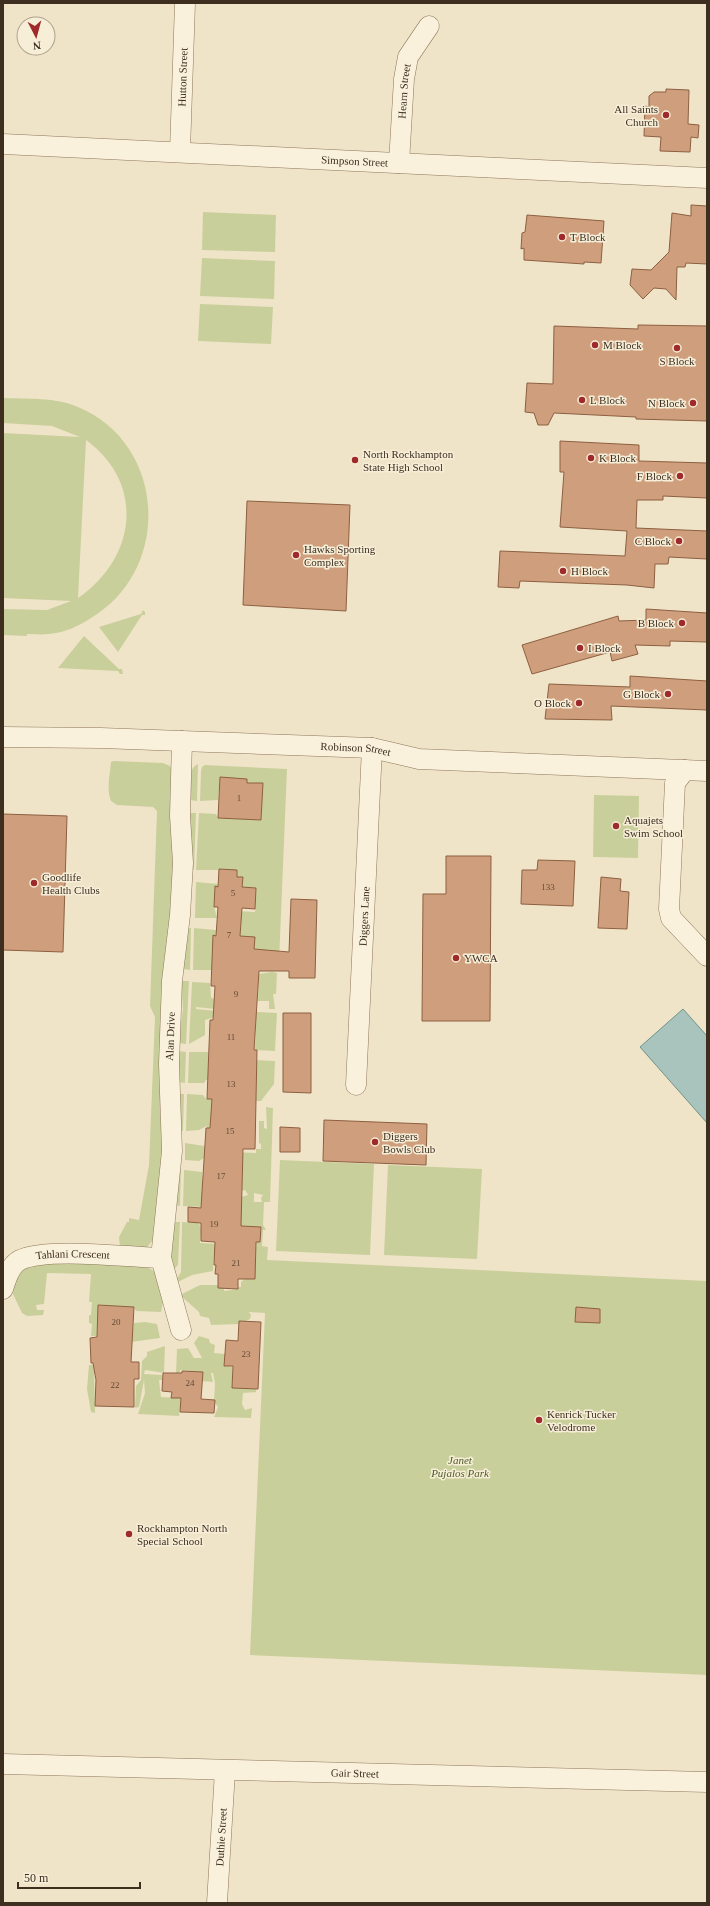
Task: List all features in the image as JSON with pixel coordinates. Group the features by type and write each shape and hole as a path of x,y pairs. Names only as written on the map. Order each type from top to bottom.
{"street":[{"name":"Hutton Street","path":"180,151 185,3"},
{"name":"Hearn Street","path":"399,163 404,79 408,57 429,26"},
{"name":"Simpson Street","path":"3,144 180,151 707,178"},
{"name":"Robinson Street","path":"3,737 101,738 372,748 419,758 707,771"},
{"name":"Alan Drive","path":"181,1330 161,1258 172,1151 169,1064 172,981 180,915 183,863 180,816 182,741"},
{"name":"Diggers Lane","path":"356,1085 372,748"},
{"path":"685,770 675,783 669,909 671,918 707,956"},
{"name":"Tahlani Crescent","path":"3,1289 10,1270 18,1261 30,1256 49,1253 161,1258"},
{"name":"Gair Street","path":"3,1764 225,1771 707,1782"},
{"name":"Duthie Street","path":"217,1903 225,1771"}],"green space":[{"path":"203,212 276,215 275,252 202,250"},
{"path":"202,258 275,261 274,299 200,296"},
{"path":"200,304 273,307 271,344 198,341"},
{"path":"3,398 51,400 78,407 107,425 129,449 143,477 148,508 146,540 136,570 117,597 91,618 71,629 55,633 27,634 27,636 3,635 3,609 47,610 71,601 3,598 3,433 80,437 52,426 3,423","holes":["86,440 105,458 118,478 125,499 126,520 122,542 112,563 97,582 78,598"]},
{"path":"143,610 145,615 142,615 118,652 99,627 141,614"},
{"path":"84,636 119,669 122,669 123,674 120,674 118,671 58,668"},
{"path":"111,762 163,763 170,766 172,770 175,879 165,989 161,1008 165,1125 154,1239 147,1247 120,1248 119,1237 127,1222 129,1222 129,1218 139,1220 149,1165 155,1017 150,1006 157,811 153,807 117,805 111,801 109,782"},
{"path":"198,764 197,801 190,800 189,780 191,771"},
{"path":"205,765 287,769 279,962 211,970 193,970 194,928 216,930 216,936 213,935 269,957 270,950 254,950 254,937 240,936 241,917 218,916 218,910 255,912 256,888 242,887 243,877 237,877 237,870 196,870 199,813 216,814 218,818 261,820 263,784 247,783 247,779 220,777 218,800 200,801 201,771 202,767"},
{"name":"Aquajets Swim School","path":"594,795 639,796 638,858 593,857"},
{"path":"189,813 196,813 194,870 192,870"},
{"path":"196,882 218,884 218,887 216,886 214,907 217,918 195,918"},
{"path":"186,928 191,928 190,970 182,969"},
{"path":"272,972 277,973 276,994 273,994 275,1009 269,1009 269,1001 258,1001 259,974"},
{"path":"181,981 189,981 186,1044 178,1043 183,1009"},
{"path":"192,982 210,983 211,998 216,999 215,1009 196,1007 196,1009 217,1011 216,1017 205,1020 205,1035 189,1044"},
{"path":"243,1011 277,1013 275,1051 255,1050 256,1021 253,1021"},
{"path":"179,1051 186,1052 185,1083 178,1082"},
{"path":"189,1052 208,1052 208,1058 275,1061 274,1084 261,1101 256,1101 257,1079 206,1080 204,1083 188,1083"},
{"path":"179,1094 184,1094 183,1131 181,1131"},
{"path":"187,1094 203,1095 206,1099 216,1099 210,1129 207,1128 207,1126 199,1130 186,1131"},
{"name":"Janet Pujalos Park","path":"266,1107 273,1108 270,1202 264,1202 263,1225 266,1230 263,1230 262,1246 268,1247 267,1260 707,1281 707,1675 250,1655 265,1313 249,1312 251,1315 250,1319 239,1324 211,1325 209,1318 200,1316 199,1312 180,1295 200,1285 218,1285 218,1288 224,1288 224,1291 238,1289 238,1287 241,1287 241,1282 245,1279 254,1279 256,1249 217,1247 214,1257 213,1271 192,1275 176,1283 175,1278 178,1277 181,1272 182,1222 199,1223 201,1230 200,1243 259,1246 252,1244 252,1242 260,1242 261,1227 241,1228 206,1207 183,1206 184,1170 202,1172 202,1195 241,1197 248,1195 245,1190 242,1191 243,1160 204,1158 199,1161 185,1160 185,1143 204,1146 207,1151 256,1153 256,1149 261,1149 261,1144 259,1143 259,1121 264,1121 264,1128 267,1129","holes":["254,1193 263,1195 261,1198 262,1202 254,1202"]},
{"path":"280,1160 374,1164 370,1255 276,1251"},
{"path":"388,1165 482,1169 477,1259 384,1255"},
{"path":"179,1170 181,1170 180,1206 174,1205"},
{"path":"172,1222 180,1222 178,1265 173,1270 171,1251"},
{"path":"34,1262 146,1266 155,1272 163,1302 161,1312 136,1311 134,1307 99,1305 97,1336 91,1336 92,1324 89,1323 89,1315 91,1315 92,1302 89,1302 91,1274 47,1273 44,1304 36,1305 37,1310 44,1310 43,1315 27,1316 22,1313 12,1292 19,1271"},
{"path":"145,1322 157,1324 160,1338 131,1342 134,1323"},
{"path":"199,1336 209,1339 210,1343 215,1345 214,1353 225,1354 225,1366 232,1367 232,1388 256,1389 256,1392 243,1393 242,1404 245,1410 252,1408 251,1418 214,1417 218,1407 214,1402 215,1383 213,1373 211,1373 213,1382 202,1381 202,1372 180,1370 180,1373 176,1373 177,1349 188,1348 194,1358 202,1358 194,1343"},
{"path":"165,1346 164,1373 145,1370 144,1374 162,1375 162,1380 159,1380 161,1397 181,1398 179,1416 138,1414 145,1393 144,1380 139,1407 135,1408 136,1386 141,1380 142,1361 147,1356 147,1352"},
{"path":"89,1365 94,1365 95,1413 91,1412 87,1389"}],"water":[{"path":"683,1009 707,1036 707,1123 640,1047"}],"building":[{"name":"All Saints Church","path":"666,89 689,90 688,124 699,125 698,138 691,137 690,152 660,151 661,137 644,136 645,106 649,107 649,96 654,92 666,92"},
{"path":"691,205 707,206 707,264 686,263 685,267 677,267 676,300 666,289 654,288 643,299 630,285 632,269 651,270 669,252 672,213 691,216"},
{"name":"T Block","path":"527,215 604,221 601,263 584,262 584,264 524,260 524,248 521,249 522,233 525,232"},
{"path":"638,325 707,326 707,421 636,419 636,417 554,413 548,425 538,425 534,413 525,412 527,383 553,384 554,326 638,329"},
{"path":"560,441 639,445 639,461 707,463 707,498 663,496 663,500 637,500 636,528 707,531 707,559 669,557 668,564 655,564 654,588 627,585 520,581 519,588 498,587 500,551 625,556 627,531 560,527 564,472 560,472"},
{"name":"Hawks Sporting Complex","path":"247,501 350,505 346,611 243,605"},
{"name":"I Block","path":"646,609 707,613 707,642 670,641 670,646 635,645 638,654 612,661 610,652 532,674 522,645 618,616 619,621 646,620"},
{"path":"630,676 707,681 707,710 611,706 612,720 545,719 549,684 630,687"},
{"path":"220,777 247,779 247,783 263,783 261,820 218,818"},
{"name":"Goodlife Health Clubs","path":"3,814 67,816 63,952 3,950"},
{"name":"YWCA","path":"446,856 491,856 490,1021 422,1021 423,894 446,894"},
{"path":"538,860 575,861 573,906 521,904 522,870 537,870"},
{"path":"219,869 237,870 237,877 243,877 242,887 256,888 255,909 242,908 240,936 255,937 254,949 289,952 291,899 317,900 315,978 289,978 289,971 259,971 254,1050 257,1050 255,1149 243,1149 241,1226 261,1227 260,1242 256,1242 255,1279 238,1279 238,1289 218,1288 218,1274 215,1274 216,1265 214,1265 215,1242 201,1241 201,1223 188,1222 188,1207 201,1208 206,1128 210,1128 212,1099 207,1099 210,1020 213,1020 215,986 211,986 213,935 216,936 218,907 214,907 215,886 218,887"},
{"path":"601,877 621,879 620,891 629,892 627,929 598,928"},
{"path":"283,1013 311,1013 311,1093 283,1092"},
{"name":"Diggers Bowls Club","path":"324,1120 427,1124 426,1165 323,1161"},
{"path":"280,1127 300,1128 300,1152 280,1152"},
{"path":"98,1305 134,1307 131,1362 139,1362 139,1379 134,1379 134,1407 95,1406 96,1380 93,1363 91,1363 90,1338 97,1337"},
{"path":"576,1307 600,1309 600,1323 575,1322"},
{"path":"239,1321 261,1322 258,1389 232,1388 233,1366 224,1366 226,1340 238,1341"},
{"path":"182,1371 203,1372 201,1399 215,1400 214,1413 180,1412 181,1398 171,1398 172,1392 162,1391 163,1373 182,1373"}],"place":[{"name":"All Saints Church","path":"666,115"},
{"name":"T Block","path":"562,237"},
{"name":"M Block","path":"595,345"},
{"name":"S Block","path":"677,348"},
{"name":"L Block","path":"582,400"},
{"name":"N Block","path":"693,403"},
{"name":"K Block","path":"591,458"},
{"name":"North Rockhampton State High School","path":"355,460"},
{"name":"F Block","path":"680,476"},
{"name":"C Block","path":"679,541"},
{"name":"Hawks Sporting Complex","path":"296,555"},
{"name":"H Block","path":"563,571"},
{"name":"B Block","path":"682,623"},
{"name":"I Block","path":"580,648"},
{"name":"G Block","path":"668,694"},
{"name":"O Block","path":"579,703"},
{"name":"Aquajets Swim School","path":"616,826"},
{"name":"Goodlife Health Clubs","path":"34,883"},
{"name":"YWCA","path":"456,958"},
{"name":"Diggers Bowls Club","path":"375,1142"},
{"name":"Kenrick Tucker Velodrome","path":"539,1420"},
{"name":"Rockhampton North Special School","path":"129,1534"}]}
